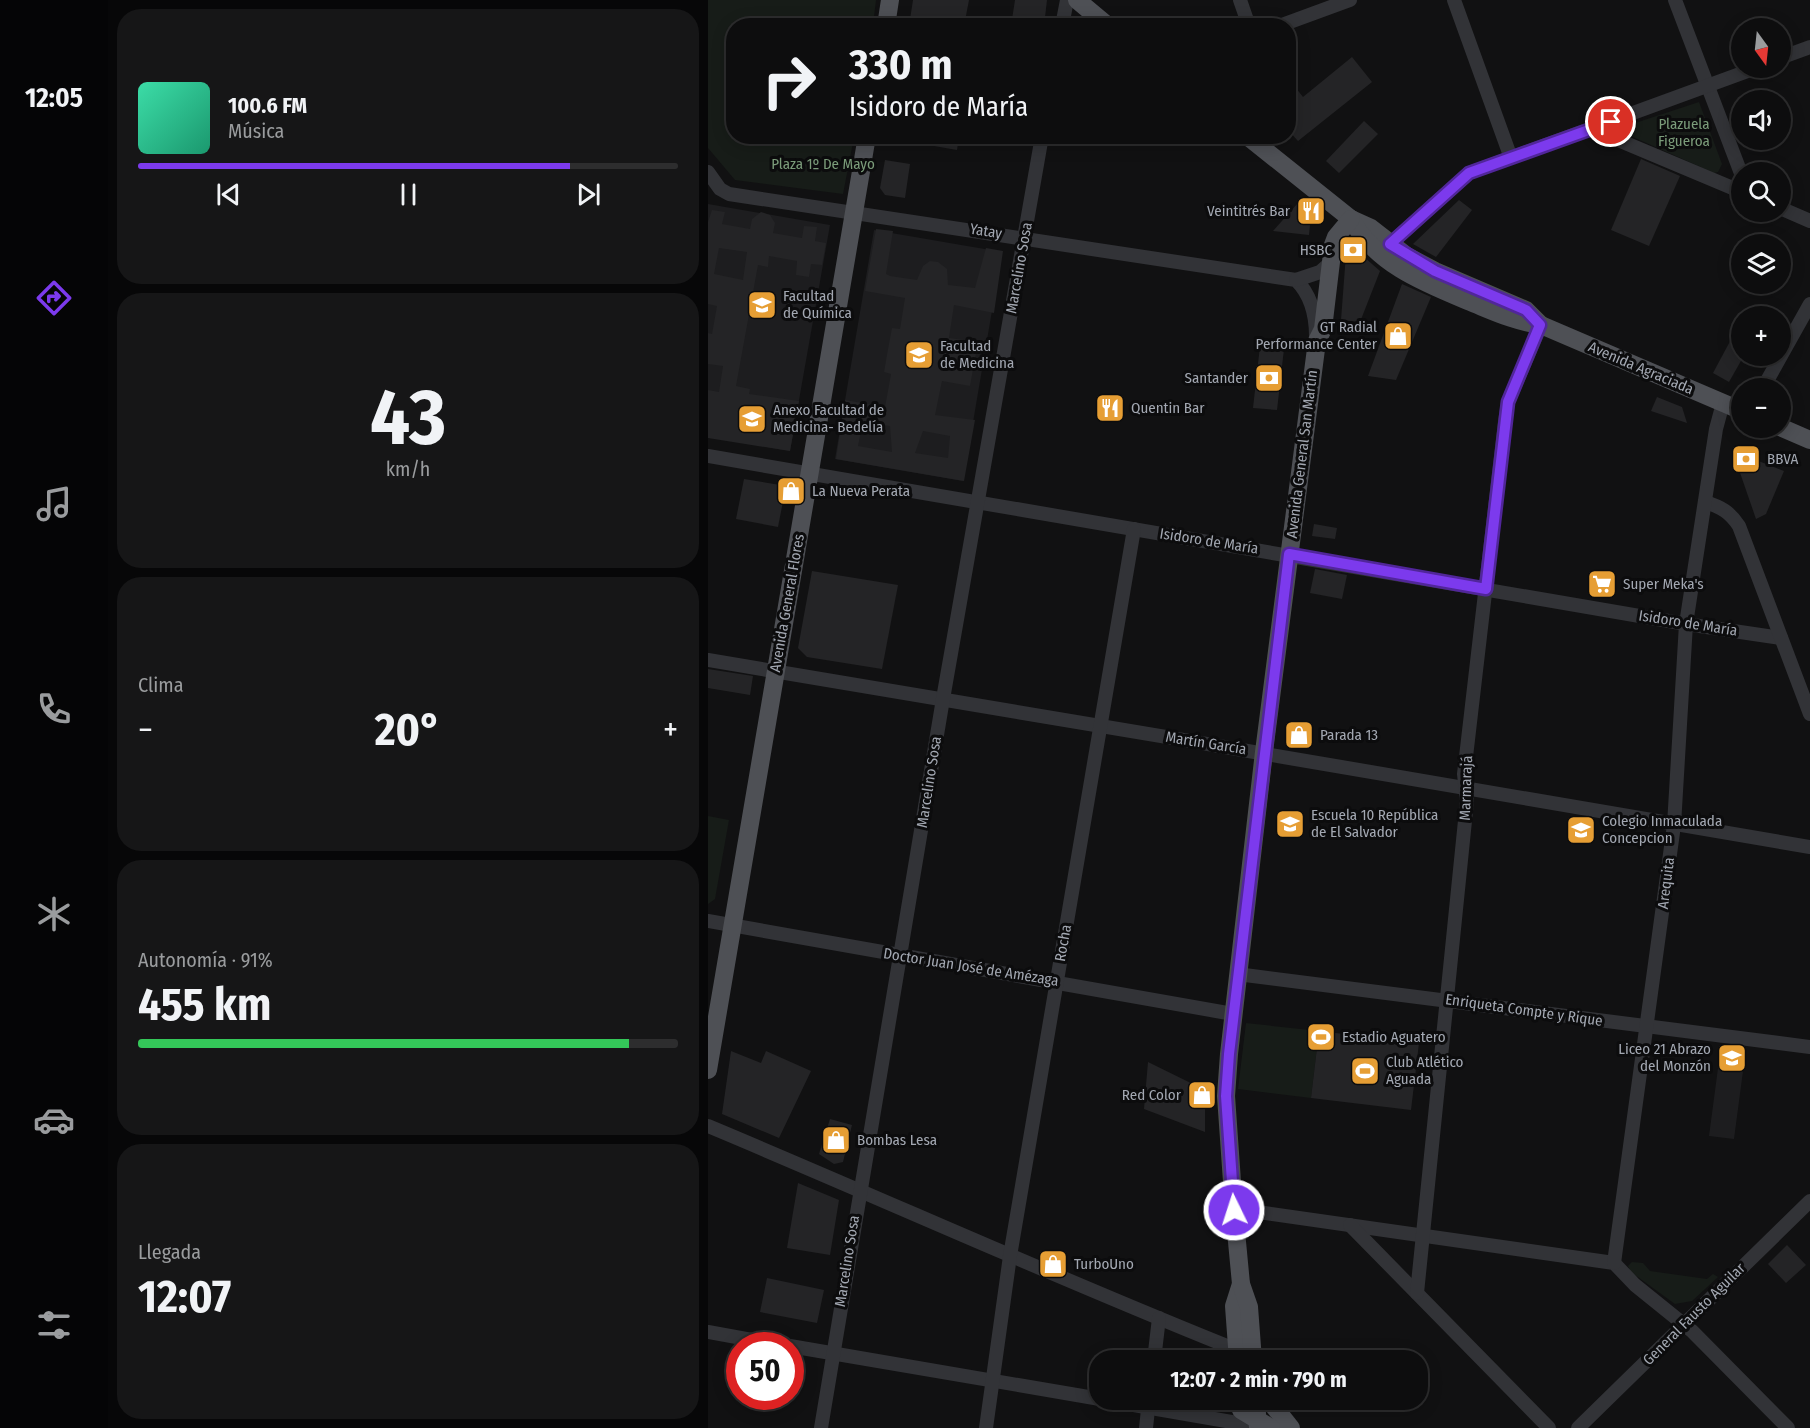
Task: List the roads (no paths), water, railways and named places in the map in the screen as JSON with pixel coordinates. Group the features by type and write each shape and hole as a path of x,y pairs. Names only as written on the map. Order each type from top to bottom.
{"main road":[{"path":"887,18 890,0"},
{"path":"1077,0 1098,18"},
{"name":"Avenida General Flores","path":"708,1070 866,144"},
{"name":"Avenida Agraciada","path":"1257,144 1351,219 1371,228 1390,244 1435,271 1526,310 1540,325"},
{"name":"Avenida Agraciada","path":"1351,219 1361,237 1406,273 1522,323 1540,325 1731,406"},
{"name":"Avenida General San Martín","path":"1252,1350 1249,1307 1241,1284 1226,1096 1233,1014 1317,341 1323,329 1329,264 1335,237 1351,219"},
{"path":"1791,432 1810,440"},
{"name":"Avenida General San Martín","path":"1238,1350 1234,1306 1241,1284"},
{"path":"1277,1410 1291,1428"}],"street":[{"path":"1064,18 1067,0"},
{"path":"1240,0 1246,18"},
{"path":"1296,20 1350,0"},
{"path":"1454,0 1511,158"},
{"path":"1675,0 1737,162"},
{"path":"1791,54 1810,47"},
{"path":"1390,244 1469,173 1731,77"},
{"path":"1592,129 1731,187"},
{"name":"Marcelino Sosa","path":"820,1428 858,1189 1041,144"},
{"name":"Yatay","path":"712,178 729,194 854,211 1296,280"},
{"path":"1791,213 1810,221"},
{"path":"1296,280 1320,272 1329,264"},
{"name":"Avenida General San Martín","path":"1296,280 1306,292 1314,315 1317,341"},
{"path":"1769,378 1810,304"},
{"name":"Marmarajá","path":"1417,1293 1467,801 1464,774 1508,402 1540,325"},
{"name":"Arequita","path":"1614,1263 1674,825 1686,624 1716,429 1723,403"},
{"name":"Isidoro de María","path":"708,456 1686,624 1781,638"},
{"path":"1705,502 1720,507 1731,515 1739,526 1810,714"},
{"name":"Rocha","path":"986,1428 1010,1256 1134,529"},
{"name":"Martín García","path":"708,660 1264,752 1466,790 1810,846"},
{"name":"Doctor Juan José de Amézaga","path":"708,921 900,957 1056,981 1233,1014"},
{"name":"Enriqueta Compte y Rique","path":"1237,974 1810,1047"},
{"path":"708,1126 1159,1318 1227,1350"},
{"name":"General Fausto Aguilar","path":"1578,1428 1810,1201"},
{"path":"1234,1210 1614,1263 1635,1285 1684,1324 1788,1428"},
{"path":"1350,1225 1549,1428"},
{"path":"1155,1350 1159,1318"},
{"path":"708,1332 726,1335"},
{"path":"804,1349 1089,1397"},
{"path":"1146,1428 1148,1410"},
{"path":"1200,1410 1251,1417"}],"place":[{"name":"Veintitrés Bar","path":"1311,211"},
{"name":"HSBC","path":"1353,250"},
{"name":"Facultad de Química","path":"762,305"},
{"name":"GT Radial Performance Center","path":"1398,336"},
{"name":"Facultad de Medicina","path":"919,355"},
{"name":"Santander","path":"1269,378"},
{"name":"Quentin Bar","path":"1110,408"},
{"name":"Anexo Facultad de Medicina- Bedelía","path":"752,419"},
{"name":"BBVA","path":"1746,459"},
{"name":"La Nueva Perata","path":"791,491"},
{"name":"Super Meka's","path":"1602,584"},
{"name":"Parada 13","path":"1299,735"},
{"name":"Escuela 10 República de El Salvador","path":"1290,824"},
{"name":"Colegio Inmaculada Concepcion","path":"1581,830"},
{"name":"Estadio Aguatero","path":"1321,1037"},
{"name":"Liceo 21 Abrazo del Monzón","path":"1732,1058"},
{"name":"Club Atlético Aguada","path":"1365,1071"},
{"name":"Red Color","path":"1202,1095"},
{"name":"Bombas Lesa","path":"836,1140"},
{"name":"TurboUno","path":"1053,1264"}],"park label":[{"name":"Plazuela Figueroa","path":"1684,132"},
{"name":"Plaza 1º De Mayo","path":"823,164"}]}
